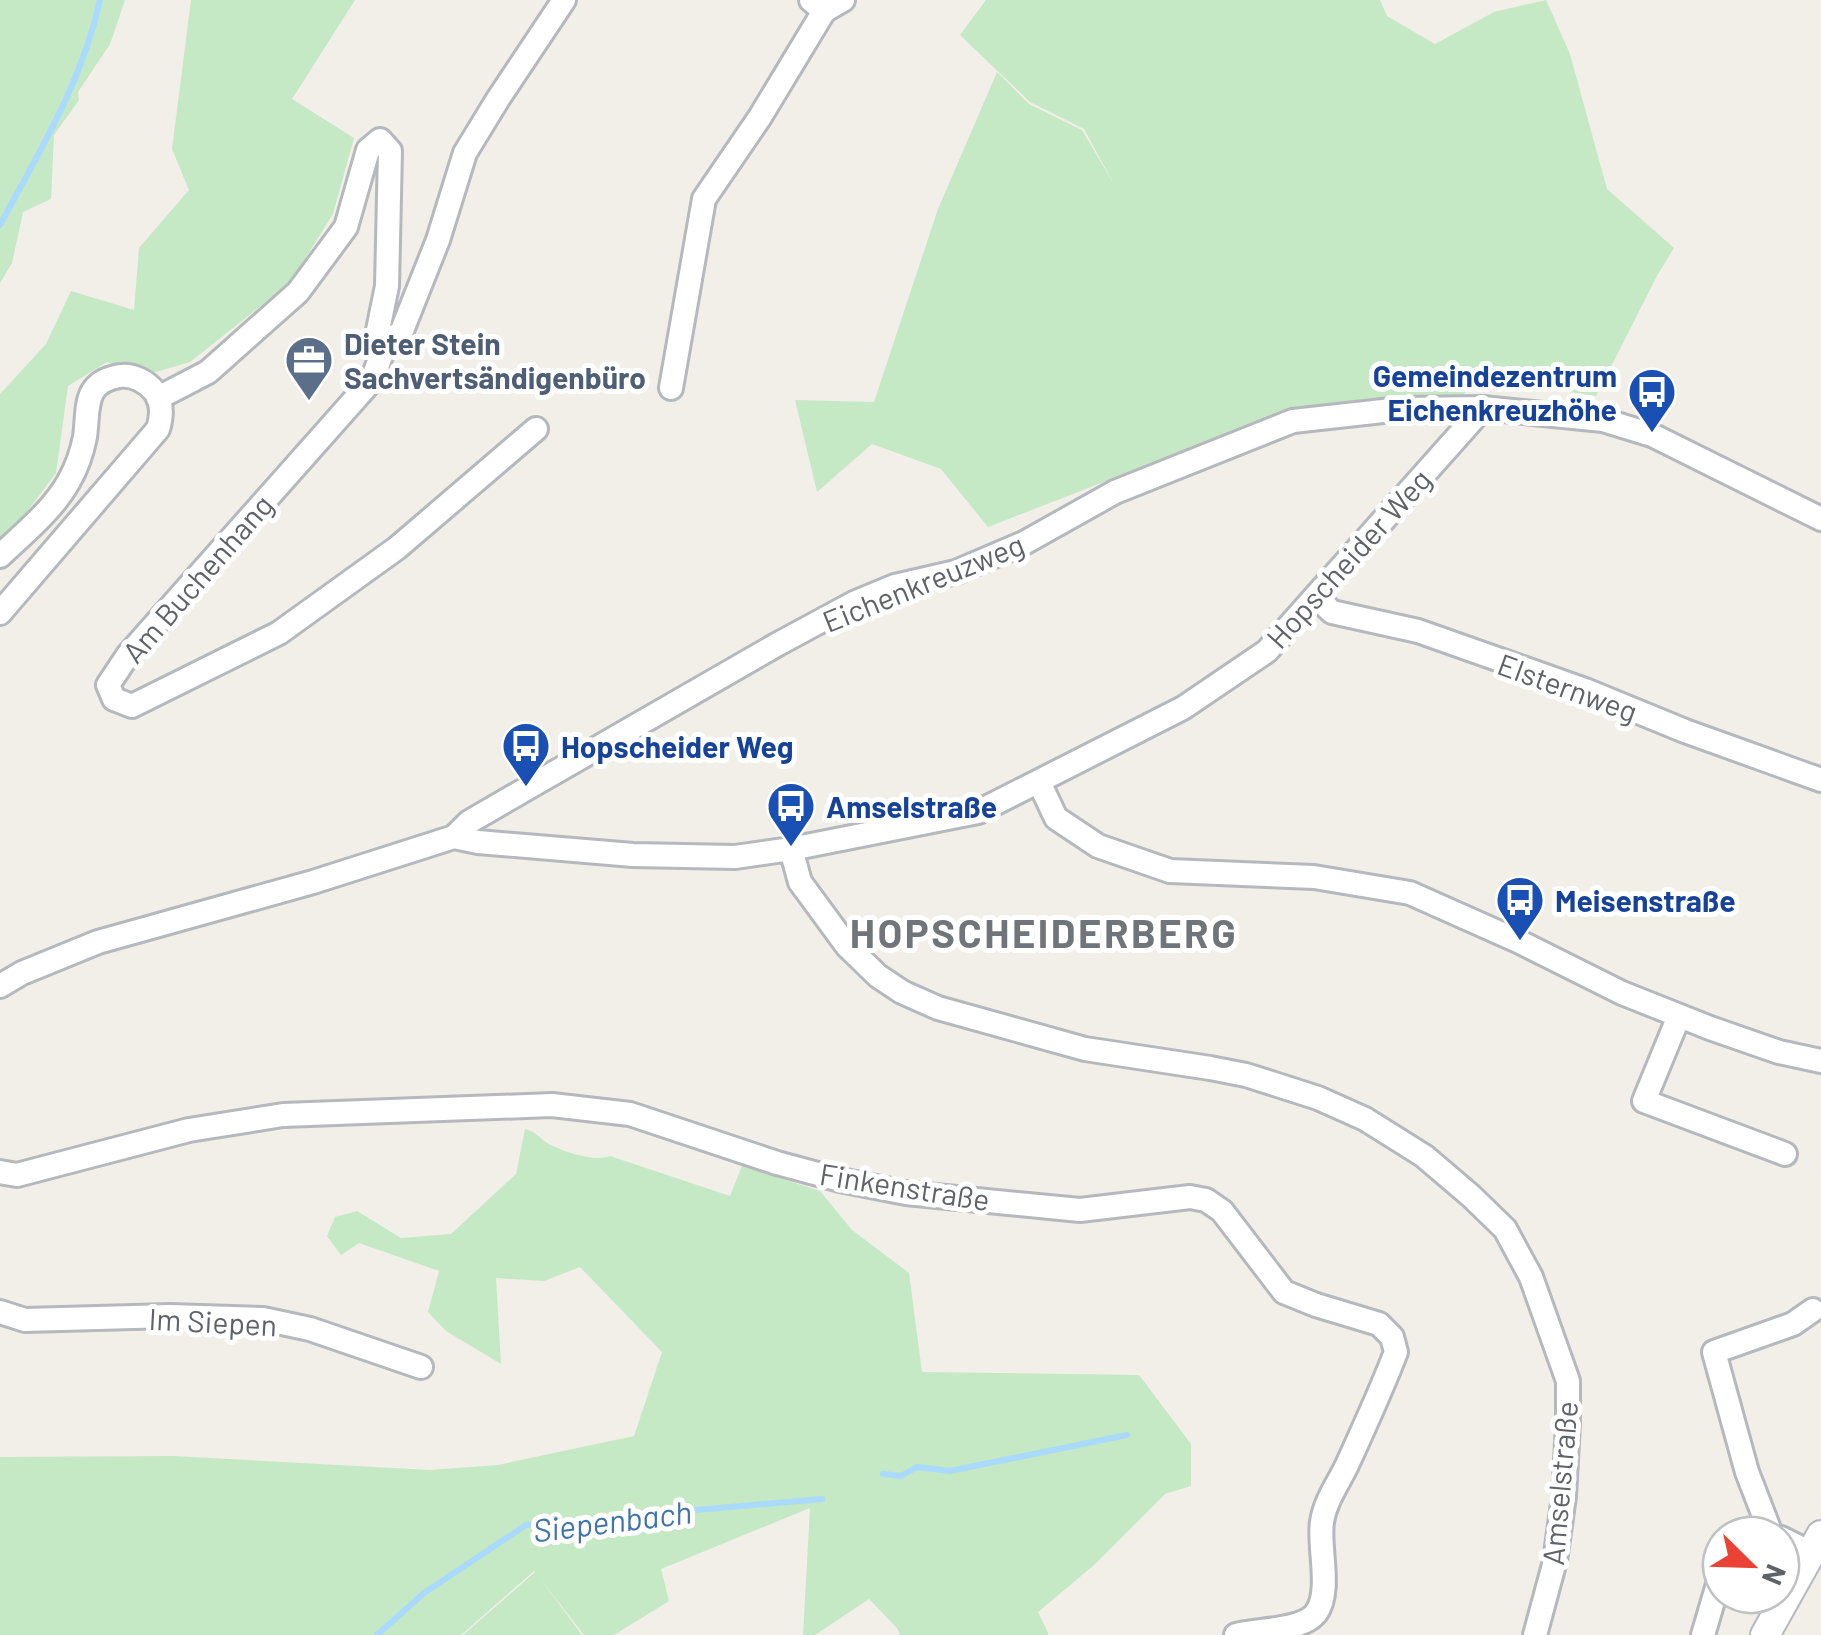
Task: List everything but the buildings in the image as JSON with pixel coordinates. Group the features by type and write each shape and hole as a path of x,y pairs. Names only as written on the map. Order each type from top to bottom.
{"street":[{"path":"158,398 208,372 298,292 346,227 368,150 380,140 390,151 386,286 378,330 386,340 400,333 438,240 465,153 564,0"},
{"path":"671,388 704,199 760,118 826,4"},
{"name":"Am Buchenhang","path":"386,340 372,380 128,655 108,685 114,699 132,706 279,633 397,548 536,428"},
{"path":"0,556 53,503 71,478 84,440 86,406 98,386 108,379 128,376 150,386 162,412 158,429 0,613"},
{"path":"1483,408 1604,420 1652,435 1821,519"},
{"name":"Hopscheider Weg","path":"0,986 98,942 313,882 454,837 633,855 735,857 791,850 978,812 1183,708 1267,651 1483,408"},
{"name":"Eichenkreuzweg","path":"454,837 469,822 854,603 895,586 956,572 1024,542 1115,492 1293,421 1401,409 1483,408"},
{"name":"Elsternweg","path":"1316,597 1332,612 1418,631 1821,780"},
{"path":"1040,782 1056,818 1098,846 1170,871 1314,878 1410,894 1678,1016 1778,1052 1821,1061"},
{"name":"Amselstraße","path":"791,850 800,882 848,946 878,976 902,992 938,1008 1085,1049 1228,1072 1318,1098 1364,1119 1424,1156 1505,1229 1530,1277 1568,1382 1562,1515 1555,1561 1535,1635"},
{"path":"1678,1016 1644,1101 1784,1154"},
{"name":"Finkenstraße","path":"0,1172 17,1175 189,1130 284,1116 552,1105 630,1114 793,1167 906,1193 1080,1210 1190,1196 1206,1200 1222,1211 1284,1292 1316,1306 1379,1324 1392,1337 1396,1352 1327,1504 1322,1523 1323,1585 1316,1613 1301,1625 1236,1635"},
{"path":"1766,1515 1747,1472 1714,1352 1794,1324 1813,1310"},
{"name":"Im Siepen","path":"0,1312 25,1320 170,1316 263,1319 310,1329 420,1367"},
{"path":"1765,1635 1816,1544"}],"green space":[{"path":"0,0 125,0 110,44 54,135 51,199 23,212 12,263 0,283"},
{"path":"191,0 355,0 292,99 354,138 333,214 290,283 190,362 146,375 107,362 68,386 56,473 0,540 0,394 46,344 71,291 134,310 139,248 189,190 172,149"},
{"path":"986,0 1380,0 1387,16 1435,44 1494,12 1546,0 1570,54 1607,189 1674,248 1596,396 1478,378 1458,401 1387,399 1276,415 988,527 941,469 872,444 817,492 795,400 874,402 938,209 997,72 1029,104 1082,130 1115,186 1084,129 1030,102 960,35"},
{"path":"525,1129 566,1151 589,1157 610,1156 730,1196 742,1166 820,1191 852,1230 909,1273 922,1372 1139,1375 1191,1444 1191,1486 1165,1494 1093,1566 1038,1612 1049,1635 900,1635 869,1599 815,1635 803,1635 810,1508 661,1569 669,1601 614,1635 584,1635 539,1577 582,1635 463,1635 534,1571 461,1635 0,1635 0,1457 173,1456 430,1470 498,1465 634,1436 662,1352 580,1267 544,1281 496,1278 501,1364 446,1331 428,1312 439,1271 359,1243 341,1255 327,1236 335,1217 357,1211 401,1238 451,1234 516,1174"}],"waterway":[{"path":"0,225 71,89 100,0"},
{"name":"Siepenbach","path":"883,1474 901,1476 917,1467 950,1471 1127,1435"},
{"name":"Siepenbach","path":"377,1635 424,1593 526,1525 822,1499"}],"place":[{"name":"Dieter Stein Sachvertsändigenbüro","path":"309,402"},
{"name":"Gemeindezentrum Eichenkreuzhöhe","path":"1652,434"},
{"name":"Hopscheider Weg","path":"526,788"},
{"name":"Amselstraße","path":"791,848"},
{"name":"Meisenstraße","path":"1520,942"}],"district":[{"name":"HOPSCHEIDERBERG","path":"1044,932"}]}
